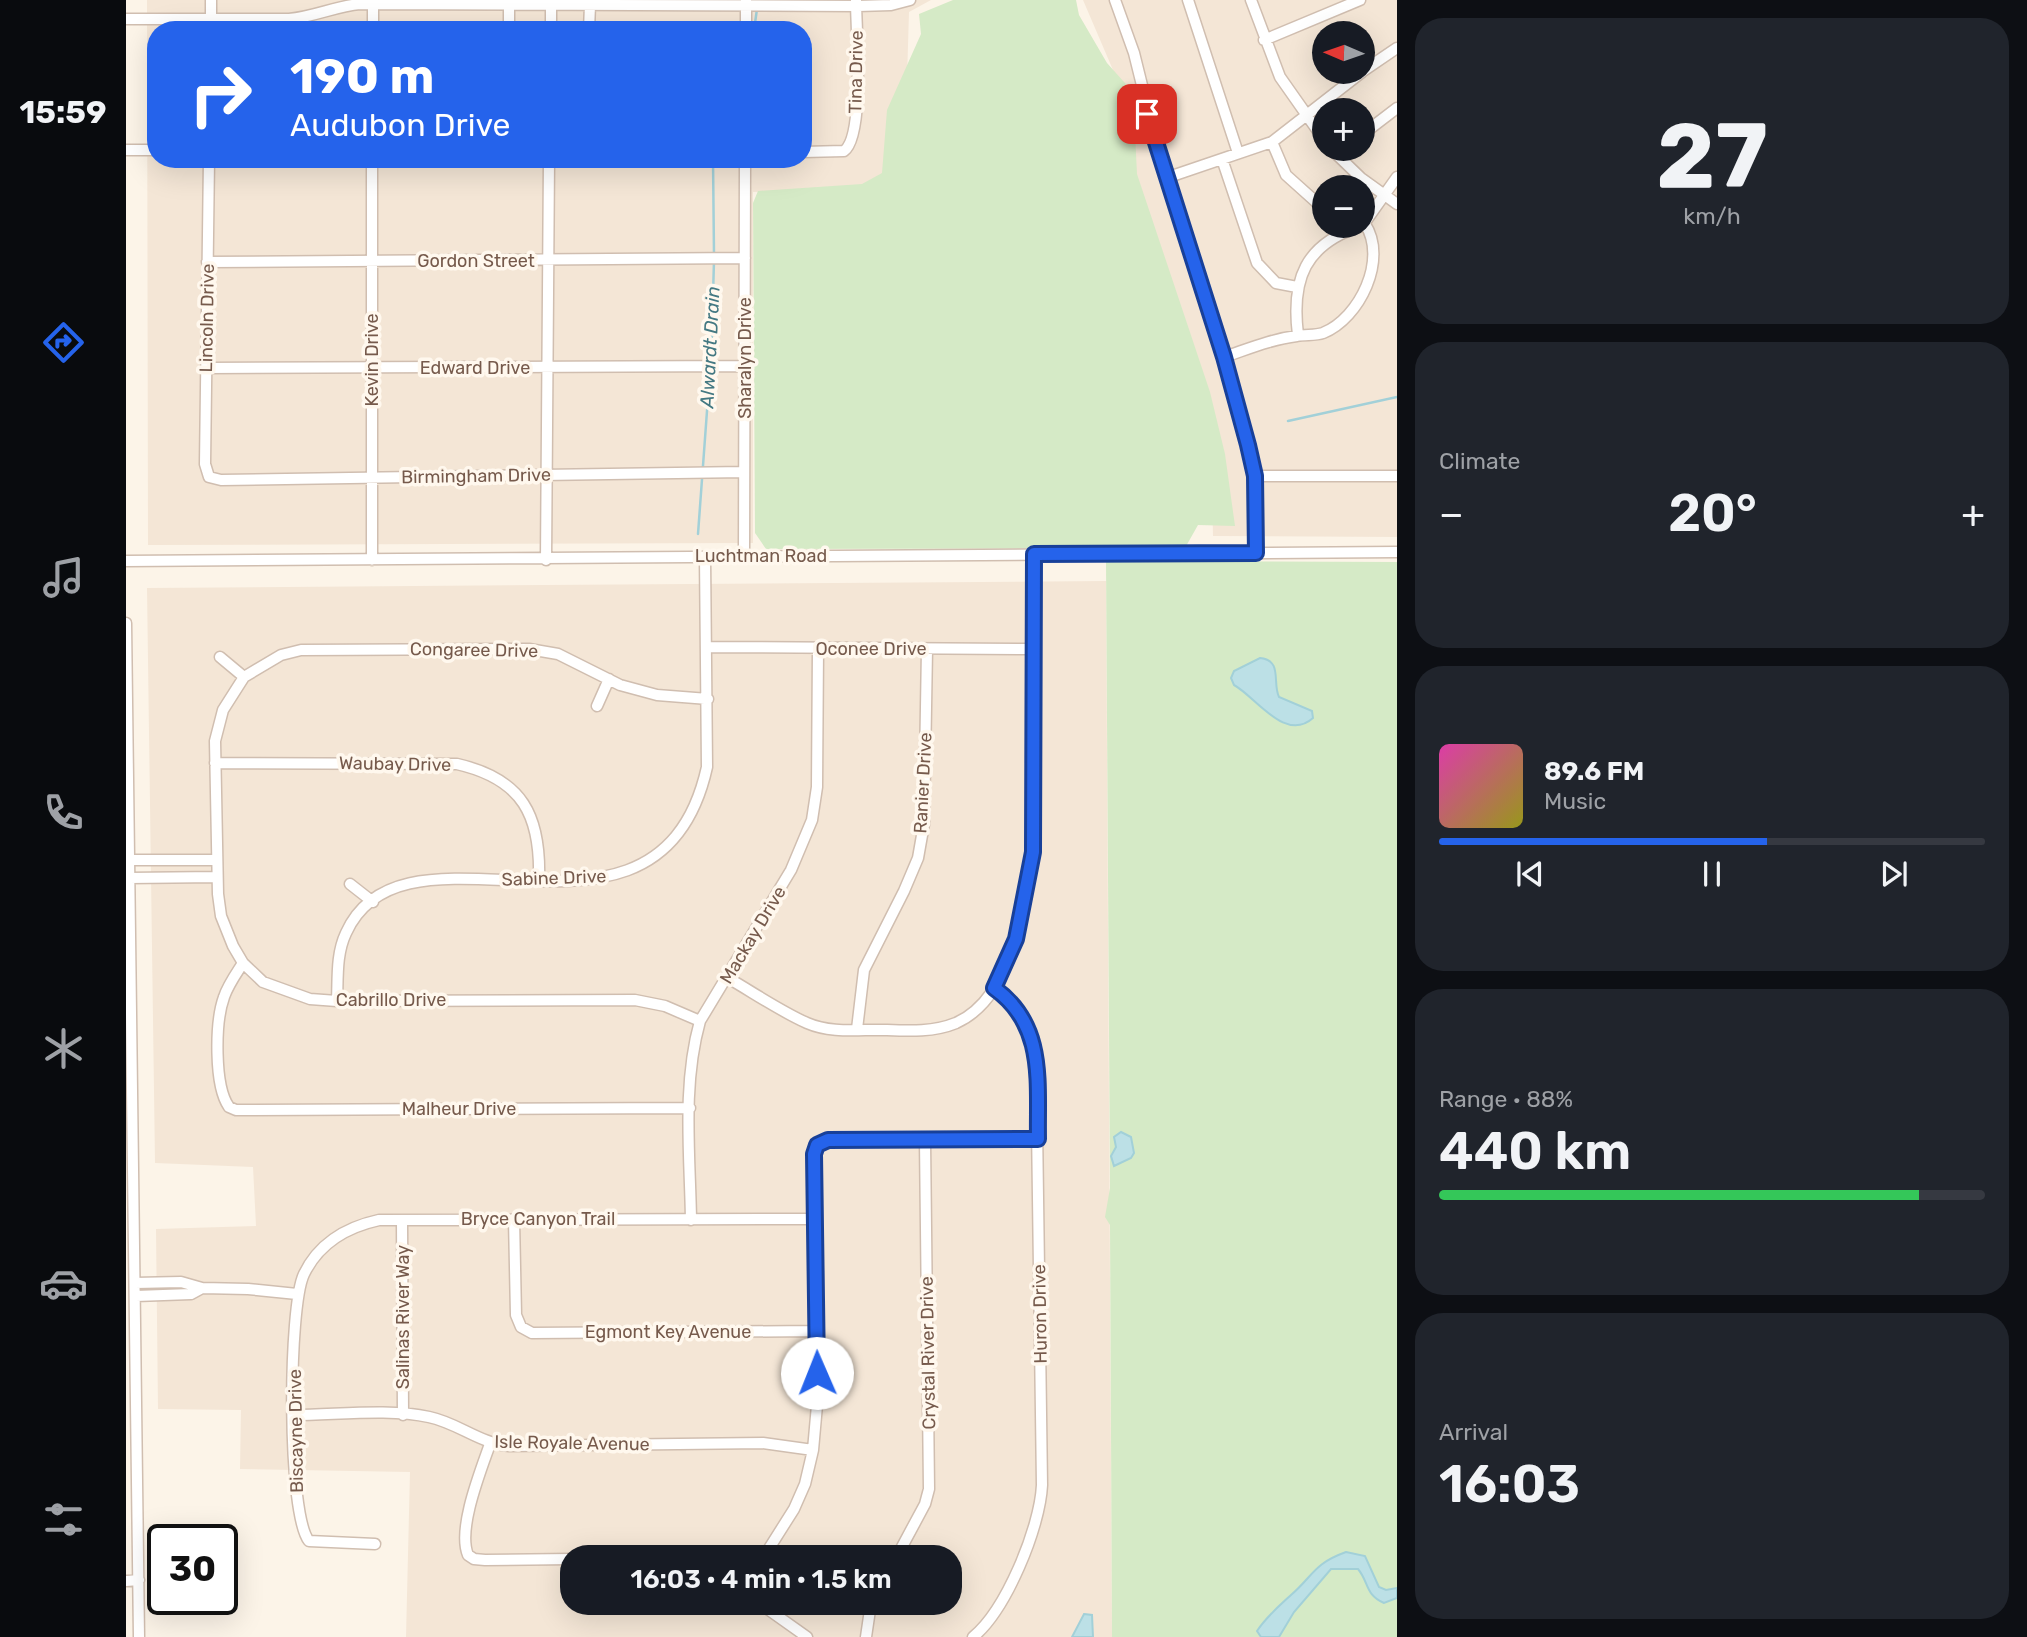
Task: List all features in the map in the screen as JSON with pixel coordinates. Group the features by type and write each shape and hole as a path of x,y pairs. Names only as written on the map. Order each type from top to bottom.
{"street":[{"path":"211,0 211,19"},
{"path":"322,0 322,12"},
{"path":"126,19 289,19 339,6 373,4 551,2 590,5 891,5 910,0"},
{"path":"1115,0 1135,53 1152,131 1224,357 1255,476 1256,553"},
{"path":"1188,0 1238,153"},
{"path":"1251,0 1264,40 1280,76 1312,125"},
{"path":"1264,40 1360,0"},
{"path":"551,2 551,21"},
{"path":"746,3 746,21"},
{"name":"Tina Drive","path":"812,152 844,151 852,143 857,75 856,3"},
{"path":"373,4 373,21"},
{"path":"509,4 509,21"},
{"path":"589,21 590,5"},
{"path":"1376,62 1397,48"},
{"path":"1166,178 1272,142 1347,84"},
{"path":"1375,125 1397,108"},
{"path":"1272,142 1286,175 1312,198"},
{"path":"126,150 147,150"},
{"path":"1222,159 1257,263 1276,282 1297,288"},
{"path":"1349,161 1384,196 1397,204"},
{"name":"Lincoln Drive","path":"209,168 205,464 209,477"},
{"name":"Kevin Drive","path":"372,168 372,560"},
{"path":"546,560 550,168"},
{"name":"Sharalyn Drive","path":"744,556 745,168"},
{"path":"1375,208 1397,177"},
{"path":"1298,335 1297,288 1309,260 1330,238"},
{"path":"1224,357 1298,335 1324,333 1352,310 1361,296 1373,263 1373,238"},
{"name":"Gordon Street","path":"208,262 745,258"},
{"name":"Edward Drive","path":"206,368 745,366"},
{"name":"Birmingham Drive","path":"209,477 221,480 744,472"},
{"path":"1255,476 1397,476"},
{"name":"Luchtman Road","path":"126,561 1397,552"},
{"path":"728,978 807,1023 838,1030 932,1029 956,1023 978,1009 994,988 1016,939 1031,871 1035,832 1034,554"},
{"name":"Sabine Drive","path":"337,1001 339,959 346,933 356,917 394,888 425,880 588,880 618,875 644,863 670,843 690,818 701,792 707,767 708,647 705,557"},
{"path":"126,623 139,1637"},
{"name":"Oconee Drive","path":"708,647 1035,649"},
{"name":"Congaree Drive","path":"242,680 281,655 301,650 529,649 558,654 609,679 657,695 708,699"},
{"name":"Mackay Drive","path":"691,1220 691,1064 700,1021 791,870 812,820 817,787 818,649"},
{"name":"Ranier Drive","path":"857,1029 864,970 918,858 922,835 927,649"},
{"path":"220,657 242,680"},
{"path":"597,706 609,679"},
{"name":"Cabrillo Drive","path":"242,680 230,696 218,726 215,763 217,877 221,916 243,963 264,982 288,993 337,1001 635,1000 665,1006 700,1021"},
{"name":"Waubay Drive","path":"215,763 457,764 482,769 504,782 523,800 534,822 540,850 539,880"},
{"path":"129,860 217,860"},
{"path":"130,878 217,877"},
{"path":"349,884 373,902"},
{"name":"Malheur Drive","path":"243,963 230,982 220,1011 219,1065 223,1100 236,1110 690,1108"},
{"name":"Huron Drive","path":"973,1637 986,1624 1018,1569 1035,1526 1041,1495 1035,1044 1019,1011 994,988"},
{"path":"771,1545 798,1501 813,1450 818,1394 814,1154 817,1145 828,1140 1038,1139"},
{"name":"Crystal River Drive","path":"903,1545 925,1504 929,1489 925,1141"},
{"name":"Egmont Key Avenue","path":"514,1219 515,1307 521,1327 532,1333 816,1331"},
{"name":"Bryce Canyon Trail","path":"297,1294 304,1274 317,1252 334,1237 358,1225 402,1220 816,1219"},
{"name":"Salinas River Way","path":"402,1220 403,1415"},
{"path":"135,1283 181,1282 202,1288 297,1294"},
{"path":"136,1296 191,1294 202,1288"},
{"name":"Biscayne Drive","path":"297,1294 295,1487 304,1536 315,1544 375,1544"},
{"name":"Isle Royale Avenue","path":"294,1415 403,1415 437,1419 490,1444 523,1447 762,1443 813,1450"},
{"path":"490,1444 471,1503 466,1542 468,1555 474,1559 485,1560 560,1559"},
{"path":"126,1581 139,1580"},
{"path":"126,1597 139,1597"},
{"path":"776,1615 807,1637"},
{"path":"866,1637 870,1615"}],"shaded area":[{"path":"147,0 931,0 909,12 907,79 910,187 753,192 753,543 148,545 147,168 812,168 812,21 147,21"},
{"path":"1083,0 1397,0 1397,537 1213,536 1211,442 1148,300 1116,77"},
{"path":"1106,581 1112,1637 406,1637 410,1472 240,1469 241,1410 158,1409 156,1229 256,1226 253,1167 155,1163 147,588"}],"green space":[{"path":"953,0 1076,0 1079,15 1107,63 1133,92 1137,174 1210,392 1225,454 1235,526 1198,525 1185,548 766,549 755,533 753,203 758,191 862,184 882,173 887,110 921,34 919,14"},
{"path":"1106,561 1397,562 1397,1637 1112,1637 1110,1225 1105,1217 1110,1188"}],"water":[{"path":"1260,658 1272,663 1279,697 1312,711 1313,718 1302,724 1282,722 1234,685 1231,678 1234,671"},
{"path":"1121,1132 1131,1137 1134,1153 1131,1158 1114,1166 1111,1156 1116,1147 1114,1137"},
{"path":"1346,1552 1365,1556 1379,1587 1386,1590 1397,1588 1397,1598 1384,1603 1378,1600 1370,1592 1358,1569 1331,1569 1294,1612 1279,1637 1261,1637 1257,1631 1273,1612 1320,1566"},
{"path":"1084,1614 1092,1615 1093,1637 1072,1637"}],"waterway":[{"name":"Alwardt Drain","path":"755,21 757,9"},
{"name":"Alwardt Drain","path":"713,168 714,255"},
{"name":"Alwardt Drain","path":"711,363 714,261"},
{"name":"Alwardt Drain","path":"698,534 710,370"},
{"path":"1288,421 1397,397"}],"route":[{"path":"817,1373 814,1154 817,1145 828,1140 1038,1139 1035,1044 1025,1019 1013,1003 994,988 1016,939 1025,905 1035,832 1034,554 1256,553 1255,476 1248,445 1224,357 1161,166 1147,114"}]}
